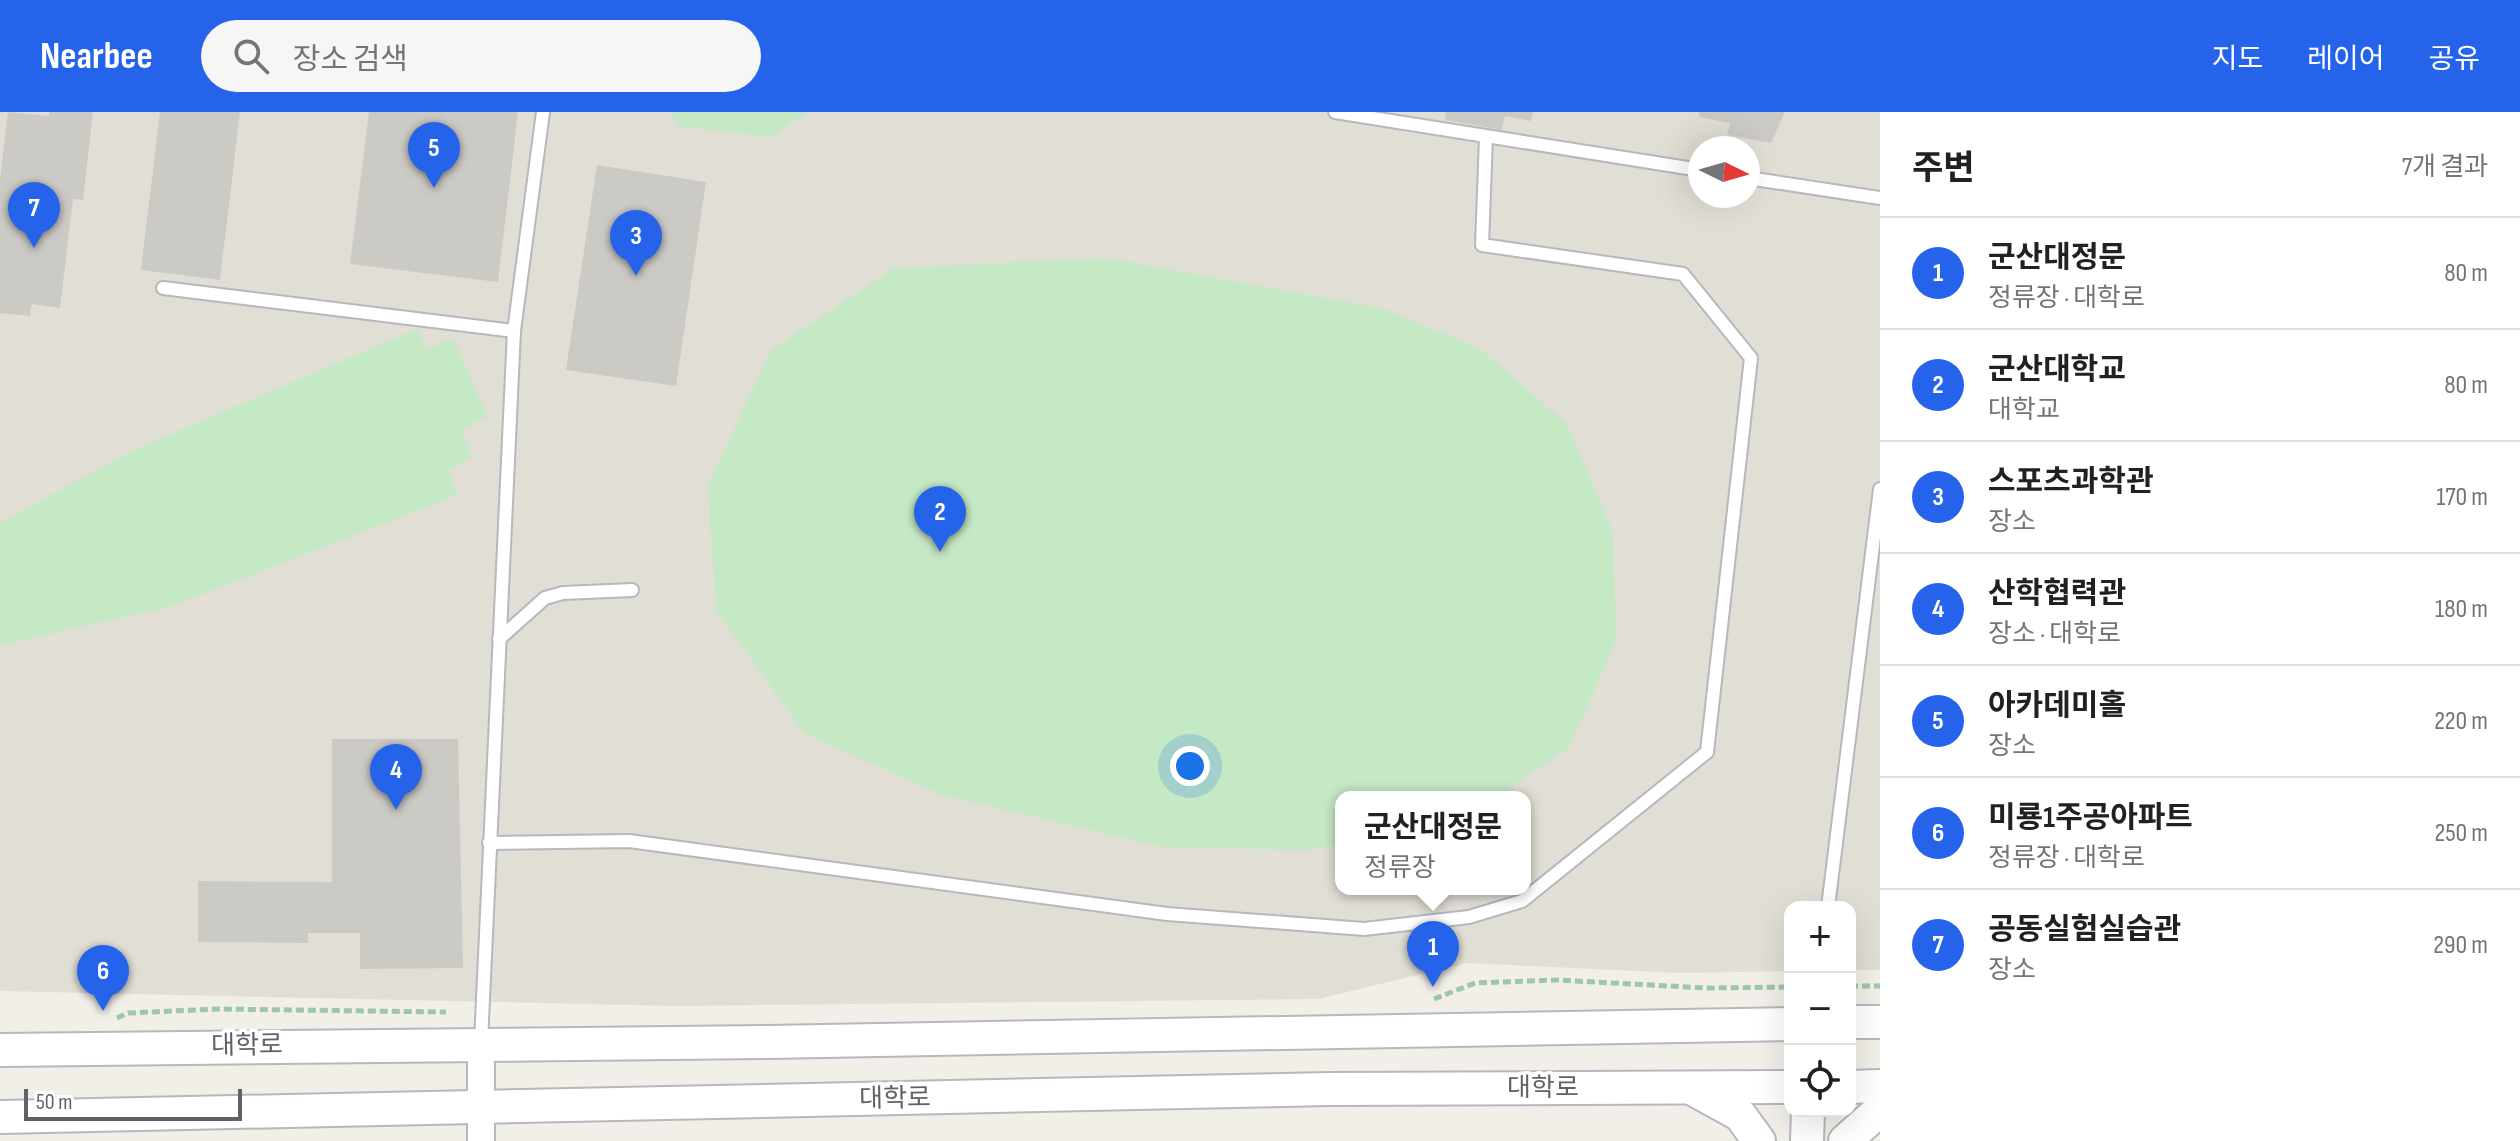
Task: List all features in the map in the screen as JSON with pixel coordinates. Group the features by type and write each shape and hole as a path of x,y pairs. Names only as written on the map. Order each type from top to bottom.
{"street":[{"path":"1856,1022 1880,1022"},
{"name":"대학로","path":"0,1050 481,1042 767,1042 1784,1024"},
{"path":"481,1042 482,1125"},
{"path":"1856,1087 1880,1086"},
{"name":"대학로","path":"0,1117 482,1125 1314,1090 1784,1087"},
{"path":"1690,1088 1740,1115 1759,1141"},
{"path":"1845,1141 1858,1126 1880,1110"},
{"path":"1807,1141 1808,1117"}],"lane":[{"path":"481,1042 514,331 543,112"},
{"path":"1335,112 1401,118 1486,137 1688,168"},
{"path":"1486,137 1482,245 1683,274 1751,358 1707,752 1531,894"},
{"path":"1760,180 1880,198"},
{"path":"163,288 514,331"},
{"path":"1829,901 1880,489"},
{"path":"499,639 545,598 563,593 632,590"},
{"path":"489,843 629,841 1167,914 1364,929 1469,917 1522,901 1529,895"}],"path":[{"path":"1856,986 1880,986"}],"shaded area":[{"path":"0,112 1880,112 1880,970 1856,970 1856,901 1784,901 1784,971 1680,973 1467,963 1318,999 675,1006 0,991"}],"green space":[{"path":"669,112 807,112 772,137 680,127"},
{"path":"1106,258 1384,309 1479,348 1567,424 1613,533 1616,641 1569,747 1506,791 1335,791 1335,846 1306,850 1163,847 942,795 805,734 716,610 708,485 771,350 895,268"},
{"path":"417,329 427,350 454,338 487,416 461,430 472,458 448,470 458,495 169,607 0,645 0,523 128,453"}],"building":[{"path":"8,112 49,116 49,112 93,112 83,200 73,199 60,308 32,304 30,316 0,313 0,179"},
{"path":"160,112 240,112 220,280 141,270"},
{"path":"369,112 518,112 498,282 350,264"},
{"path":"1446,112 1533,112 1531,121 1505,116 1502,130 1445,120"},
{"path":"1699,112 1785,112 1771,143 1760,141 1760,136 1727,135 1730,123 1699,117"},
{"path":"597,165 706,182 676,386 566,370"},
{"path":"332,739 458,739 463,968 360,969 360,933 308,933 308,943 198,942 198,881 332,882"}],"place":[{"name":"아카데미홀","path":"434,188"},
{"name":"공동실험실습관","path":"34,248"},
{"name":"스포츠과학관","path":"636,276"},
{"name":"군산대학교","path":"940,552"},
{"name":"산학협력관","path":"396,810"},
{"name":"군산대정문","path":"1433,987"},
{"name":"미룡1주공아파트","path":"103,1011"}]}
